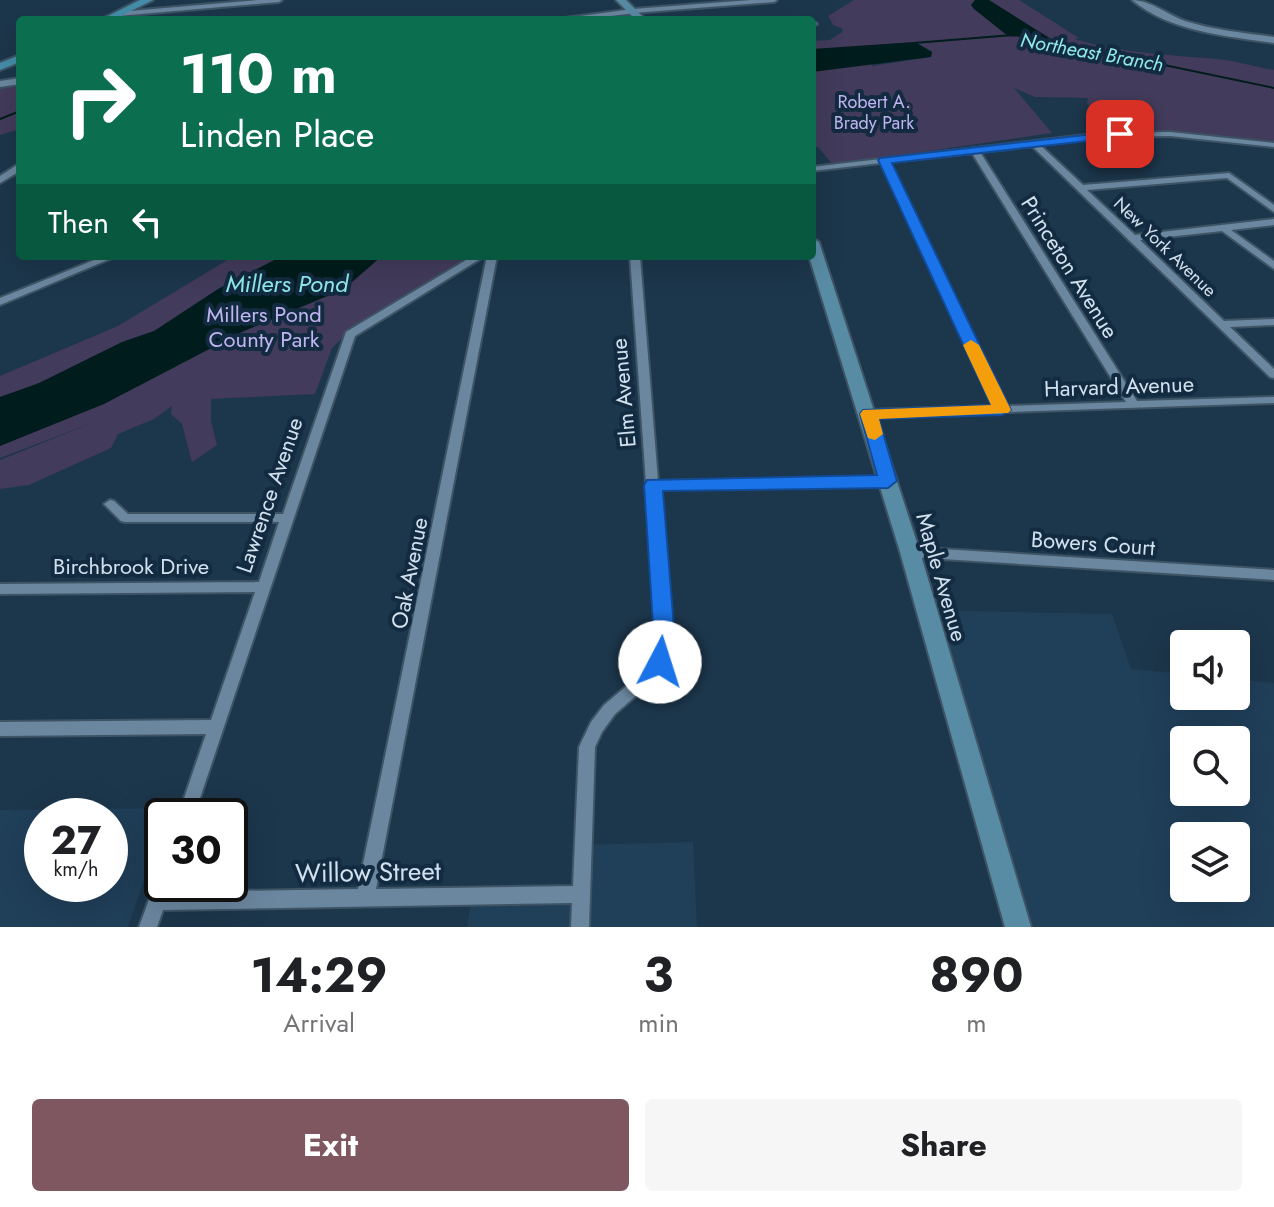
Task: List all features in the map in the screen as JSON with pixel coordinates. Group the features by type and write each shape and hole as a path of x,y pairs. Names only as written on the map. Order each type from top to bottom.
{"main road":[{"path":"114,16 148,0"},
{"path":"621,0 637,16"},
{"name":"Maple Avenue","path":"816,254 869,414 1018,927"}],"street":[{"path":"118,14 279,0"},
{"path":"589,16 774,0"},
{"path":"1136,0 1160,14 1194,26 1274,40"},
{"path":"816,168 1033,142 1137,134 1274,145"},
{"name":"New York Avenue","path":"1033,142 1274,375"},
{"name":"Princeton Avenue","path":"974,149 1134,405"},
{"path":"884,160 1002,410"},
{"path":"1081,188 1229,175 1274,209"},
{"path":"1134,238 1274,222"},
{"path":"1225,229 1274,266"},
{"path":"0,302 102,260"},
{"name":"Lawrence Avenue","path":"192,798 350,334 473,260"},
{"name":"Oak Avenue","path":"365,898 491,260"},
{"name":"Elm Avenue","path":"580,927 587,747 598,722 621,698 647,682 660,662 664,640 635,260"},
{"path":"1222,324 1274,322"},
{"name":"Harvard Avenue","path":"869,414 1274,400"},
{"path":"653,485 888,481"},
{"path":"110,504 125,518 287,518"},
{"name":"Bowers Court","path":"910,552 1274,575"},
{"name":"Birchbrook Drive","path":"0,589 263,587"},
{"path":"0,729 217,727"},
{"name":"Willow Street","path":"248,895 365,898 580,894"},
{"path":"148,927 157,902"}],"shaded area":[{"path":"924,610 1112,614 1131,669 1170,673 1170,710 1250,710 1250,680 1274,683 1274,927 1014,927"},
{"path":"128,808 144,808 144,881 128,927 0,927 0,810 24,810 24,902 128,902"},
{"path":"693,842 697,927 467,927 471,902 575,900 577,845"}],"green space":[{"name":"Robert A. Brady Park","path":"854,0 975,0 971,5 1008,36 1027,36 989,0 1019,0 1079,38 1074,39 1092,44 1225,60 1274,70 1274,141 1120,129 1113,127 1087,104 1088,98 1035,97 1014,88 1052,133 833,165 816,147 816,41 830,40 842,32 843,29 833,25 828,16","holes":["915,42 932,52 930,57 872,66 879,45"]},
{"path":"16,84 16,130 0,135 0,86"},
{"name":"Millers Pond County Park","path":"227,260 465,260 351,330 332,348 315,394 211,399 211,421 217,445 192,462 182,424 171,414 172,406 154,419 118,434 111,448 29,485 0,489 0,460 92,423 0,458 0,376 118,326"}],"water":[{"path":"975,0 989,0 1051,39 1008,36 974,9 971,5"},
{"path":"915,42 932,52 931,57 816,71 816,49"},
{"name":"Millers Pond","path":"274,260 377,260 344,289 242,332 104,404 0,446 0,397 39,383 122,342 154,331 218,289"}],"waterway":[{"name":"Northeast Branch","path":"914,43 1013,35"},
{"name":"Northeast Branch","path":"1025,36 1274,88"},
{"path":"0,119 16,113"}],"slow traffic":[{"path":"875,434 869,414 1002,410 971,345"}],"route":[{"path":"660,662 664,640 653,485 888,481 869,414 1002,410 884,160 1120,134"}]}
